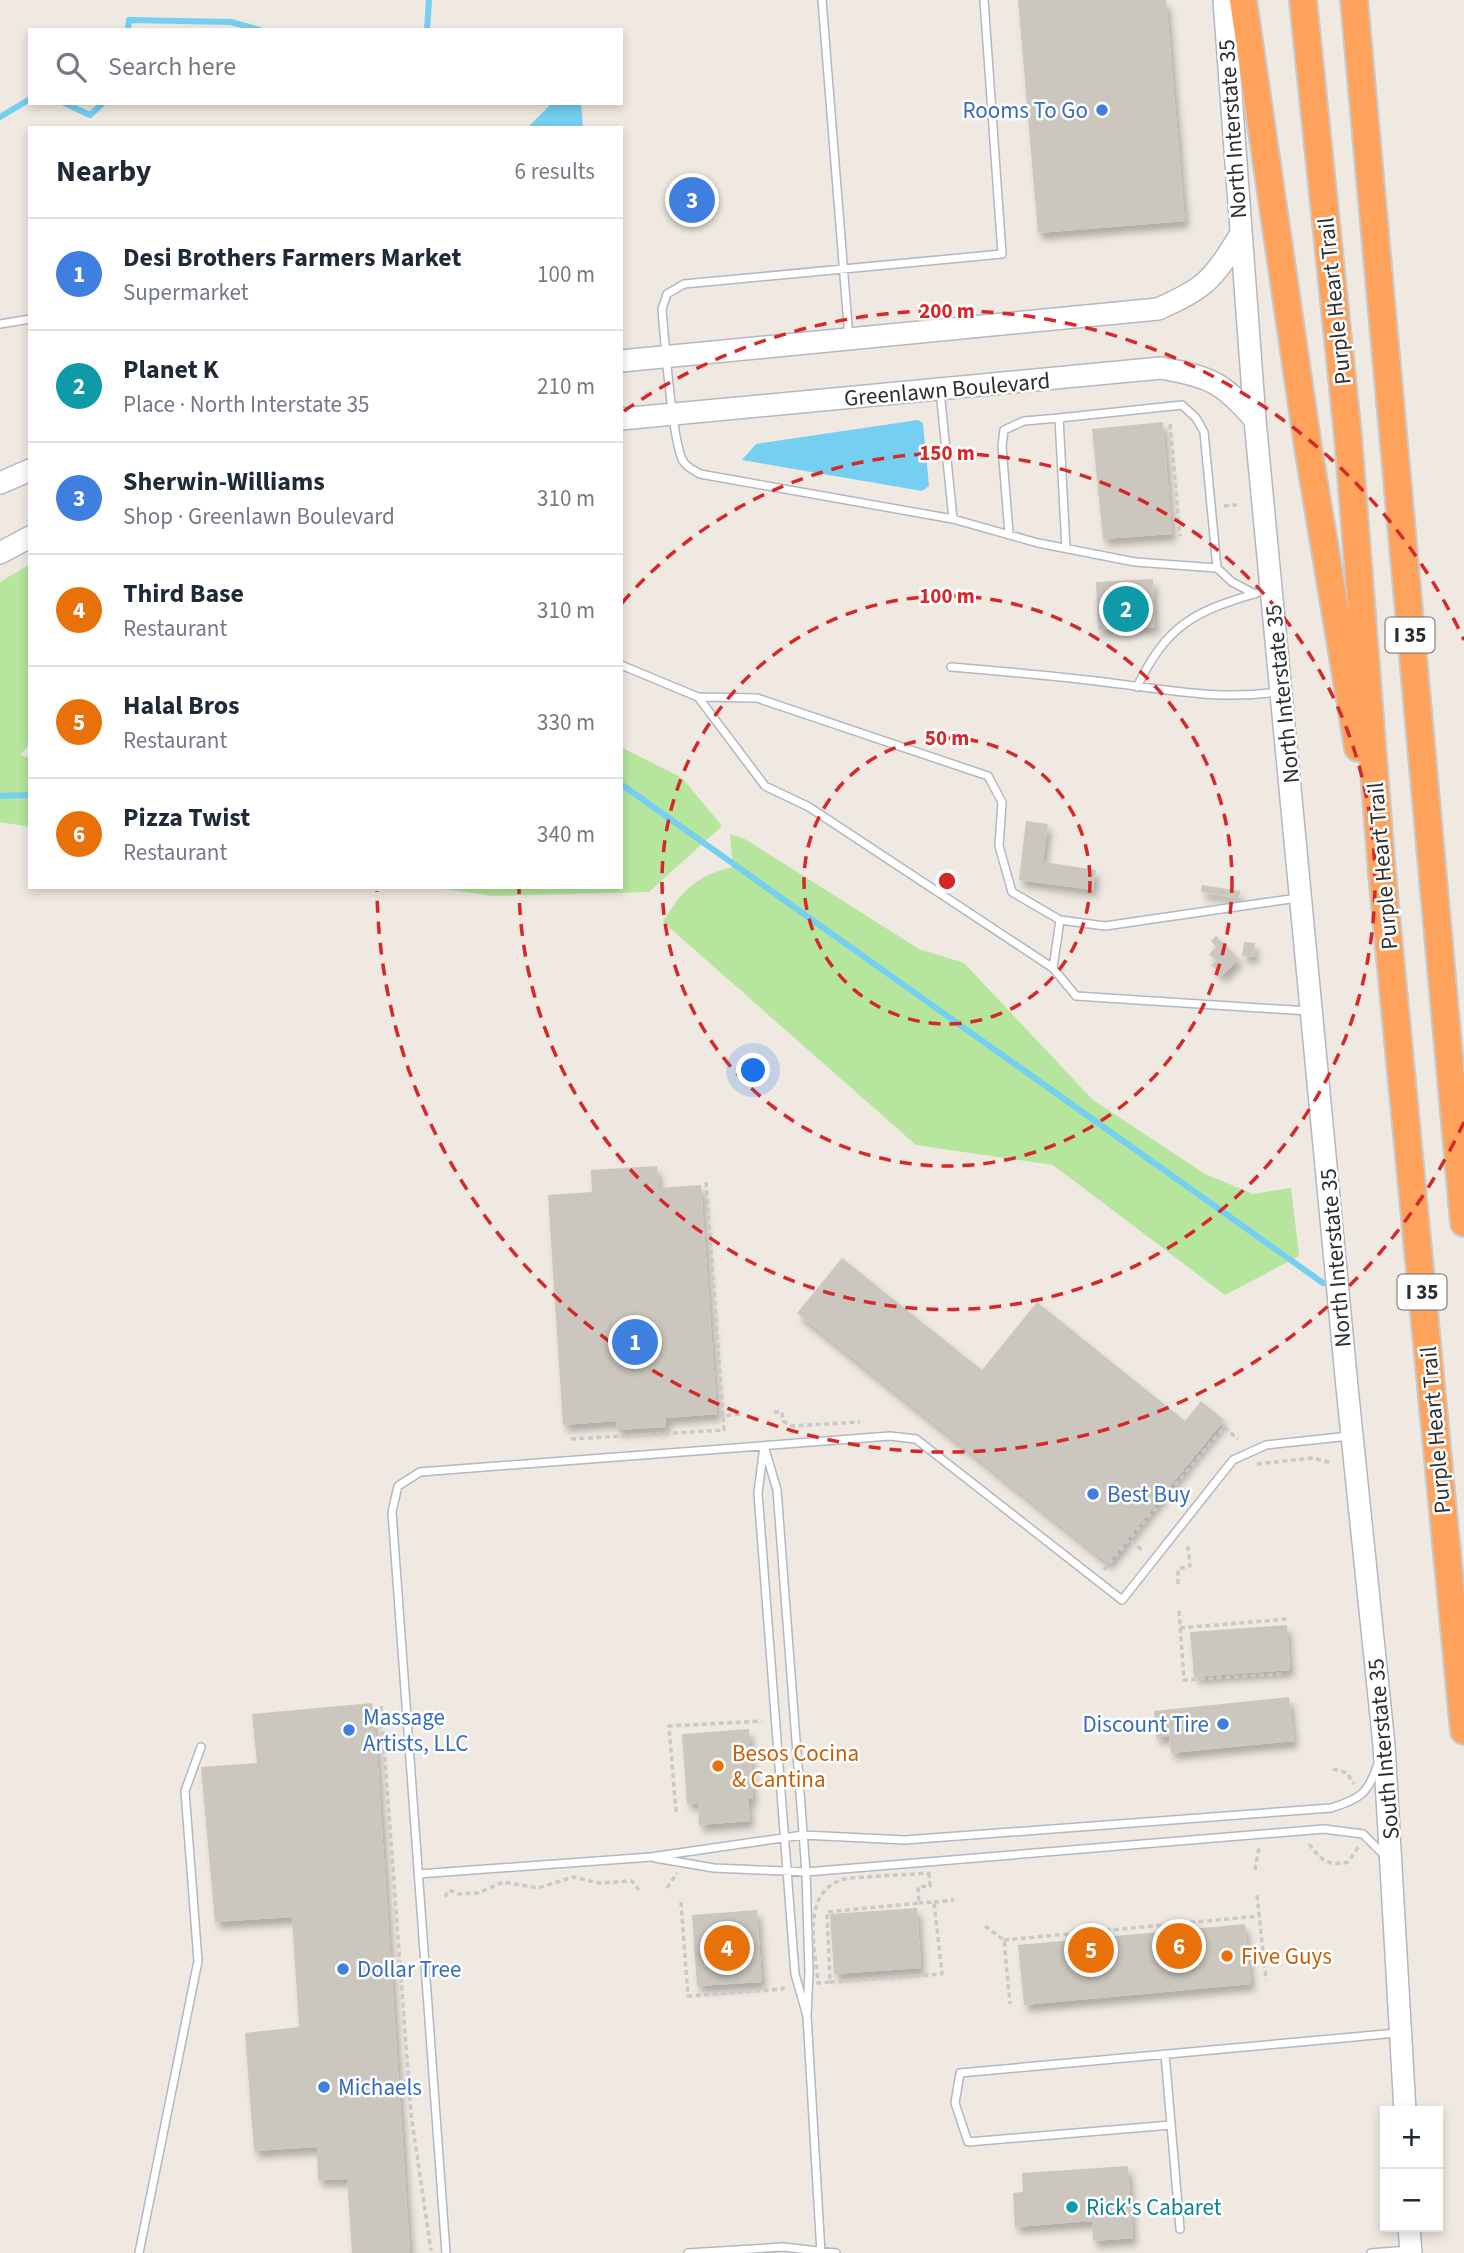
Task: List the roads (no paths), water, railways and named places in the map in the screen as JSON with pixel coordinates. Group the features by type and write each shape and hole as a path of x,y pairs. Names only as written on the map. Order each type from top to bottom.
{"highway":[{"path":"1242,0 1343,672 1382,873"},
{"name":"Purple Heart Trail","path":"1303,0 1348,436 1382,873 1464,1731"},
{"name":"Purple Heart Trail","path":"1354,0 1464,1223"}],"main road":[{"name":"North Interstate 35","path":"1224,0 1239,237 1255,420 1263,591 1281,691 1347,1387"},
{"path":"623,361 1158,309 1196,292 1222,266 1239,237"},
{"name":"Greenlawn Boulevard","path":"623,419 1161,368 1201,375 1231,392 1255,420"},
{"path":"0,484 28,471"},
{"path":"0,552 28,538"},
{"name":"South Interstate 35","path":"1347,1387 1384,1745 1393,1864 1405,2106"},
{"path":"1409,2232 1410,2251"}],"lane":[{"path":"821,0 849,339"},
{"path":"984,0 1002,254 684,284 667,294 662,309 681,460 700,474 953,519 1066,548 1135,562 1217,568 1232,582 1263,591"},
{"path":"0,324 28,319"},
{"path":"939,390 953,519"},
{"path":"1009,534 1002,446 1004,430 1024,421 1182,405 1196,418 1204,432 1217,568"},
{"path":"1059,418 1066,548"},
{"path":"1137,687 1154,653 1179,626 1217,604 1263,591"},
{"path":"623,666 698,698 757,698 988,776 1002,802 999,846 1012,892 1060,920 1105,926 1301,898"},
{"path":"951,667 1204,696 1241,697 1281,691"},
{"path":"698,698 765,786 809,807 1053,968 1076,996 1312,1011"},
{"path":"1053,968 1060,920"},
{"path":"446,2253 392,1512 398,1486 420,1472 890,1436 916,1439 1122,1600 1233,1460 1266,1445 1351,1436"},
{"path":"764,1446 777,1490 806,1872 807,2016 821,2251"},
{"path":"764,1446 758,1493 783,1838 795,1974 807,2016"},
{"path":"418,1874 651,1857 803,1835 905,1840 1331,1808 1356,1800 1371,1785 1384,1745"},
{"path":"139,2253 198,1961 185,1791 201,1747"},
{"path":"651,1857 714,1868 806,1872 1324,1829 1363,1834 1393,1864"},
{"path":"1171,2125 968,2142 955,2103 960,2073 1402,2032"},
{"path":"1165,2054 1180,2229"},
{"path":"688,2253 783,2247 836,2253"},
{"path":"1371,2253 1410,2251"}],"water":[{"path":"550,105 581,105 583,126 529,126"},
{"path":"918,420 923,423 929,486 922,491 742,460 756,444"}],"waterway":[{"path":"427,28 429,0"},
{"path":"128,28 129,20 231,22 253,28"},
{"path":"0,117 28,100"},
{"path":"68,105 90,115 101,105"},
{"path":"623,785 1323,1283"},
{"path":"0,796 28,795"}],"place":[{"name":"Rooms To Go","path":"1102,110"},
{"name":"Sherwin-Williams","path":"692,200"},
{"name":"Planet K","path":"1126,609"},
{"name":"Desi Brothers Farmers Market","path":"635,1342"},
{"name":"Best Buy","path":"1093,1494"},
{"name":"Discount Tire","path":"1223,1724"},
{"name":"Massage Artists, LLC","path":"349,1730"},
{"name":"Besos Cocina & Cantina","path":"718,1766"},
{"name":"Pizza Twist","path":"1179,1946"},
{"name":"Third Base","path":"727,1948"},
{"name":"Halal Bros","path":"1091,1950"},
{"name":"Five Guys","path":"1227,1956"},
{"name":"Dollar Tree","path":"343,1969"},
{"name":"Michaels","path":"324,2087"},
{"name":"Rick's Cabaret","path":"1072,2207"}]}
